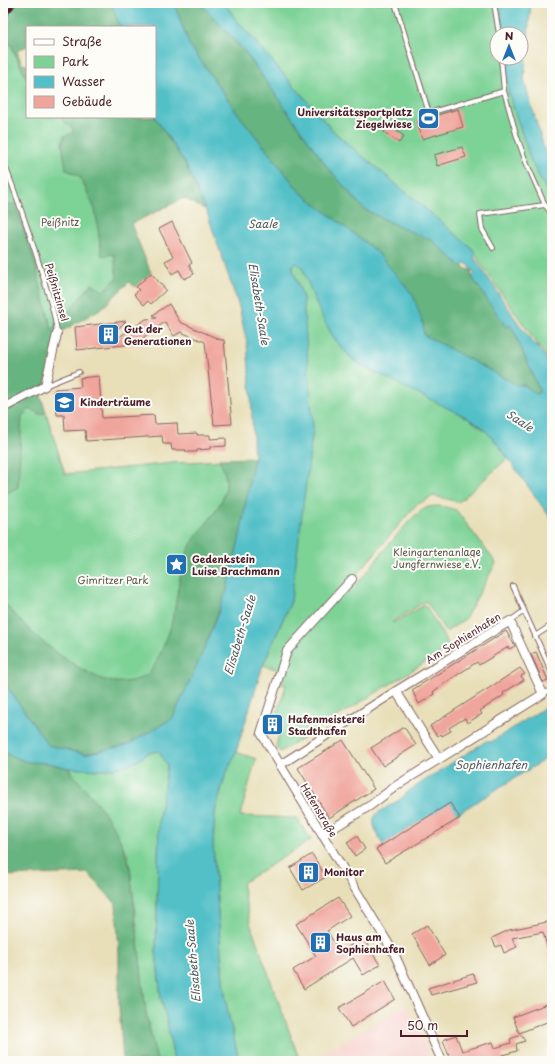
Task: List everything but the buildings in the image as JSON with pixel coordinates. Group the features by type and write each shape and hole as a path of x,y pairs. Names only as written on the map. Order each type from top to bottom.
{"street":[{"name":"Peißnitzinsel","path":"44,386 57,334"},
{"path":"3,408 44,386"},
{"name":"Hafenstraße","path":"352,579 287,651 261,733 394,953 442,1061"},
{"name":"Am Sophienhafen","path":"280,765 510,621 543,694"},
{"path":"396,691 439,759"},
{"path":"322,835 371,805 396,786 543,694"}],"lane":[{"path":"395,3 429,113 504,91"},
{"path":"494,3 498,26"},
{"path":"502,66 504,91 516,137 545,205 552,214"},
{"name":"Peißnitzinsel","path":"3,160 40,266 56,324 57,334"},
{"path":"493,248 482,229 480,214 545,205"},
{"path":"44,386 80,372"},
{"path":"513,586 552,673"},
{"path":"510,621 524,611"},
{"path":"535,636 552,625"},
{"path":"543,694 552,689"}],"shaded area":[{"path":"548,3 552,3 552,69 550,56"},
{"path":"407,1004 431,1061 310,1061"}],"green space":[{"path":"3,3 111,3 120,26 26,26 26,46 17,51 22,64 26,65 26,77 3,28"},
{"path":"174,3 200,3 245,52 328,168 364,209 402,228 432,240 461,266 471,270 472,277 506,327 510,325 514,331 540,392 536,394 524,385 517,385 424,335 423,324 376,252 299,191 235,110 189,44"},
{"name":"Universitätssportplatz Ziegelwiese","path":"224,3 500,3 502,26 489,26 489,66 506,66 508,91 531,161 552,201 552,365 481,264 472,248 335,133 238,22"},
{"name":"Peißnitz","path":"3,28 26,77 26,118 63,118 62,120 73,128 66,169 80,177 95,209 102,255 114,254 117,279 103,291 92,284 52,331 33,257 15,204 3,205"},
{"path":"63,118 156,118 185,163 206,210 184,198 131,224 151,273 136,287 129,282 102,308 57,334 45,386 39,390 46,413 39,414 30,409 22,416 18,487 3,495 3,205 15,204 33,257 52,330 92,284 103,291 117,278 114,254 102,256 95,209 80,177 66,169 62,144 64,136 73,133 73,128 62,120"},
{"name":"Kleingartenanlage Jungfernwiese e.V.","path":"297,263 302,267 326,323 337,342 353,360 466,417 489,433 508,458 459,502 434,496 416,505 353,579 357,584 401,530 419,512 434,506 456,510 496,563 465,619 446,632 426,601 392,622 393,623 425,605 450,647 280,752 276,746 283,719 276,717 286,685 276,682 279,670 263,665 291,601 300,522 303,298 293,270 293,264"},
{"name":"Gimritzer Park","path":"39,390 65,474 173,463 254,458 173,718 3,681 3,408"},
{"path":"254,458 240,536 227,590 204,649 173,718 127,745 85,754 48,745 3,681 3,601 23,624 48,646 61,656 89,673 102,679 118,682 131,681 146,676 155,664 169,633 182,569 187,553 197,535 222,501 226,482 224,470 219,459"},
{"path":"3,749 6,753 27,762 48,763 68,768 96,801 119,838 130,868 146,1014 157,1061 123,1061 119,1006 119,953 116,904 88,873 3,876"},
{"path":"159,750 167,765 159,820 156,951 161,998 167,1021 174,1061 157,1061 146,1014 130,868 127,853 89,793 77,781 68,768 101,770 137,761 148,753"},
{"path":"236,752 256,759 240,816 297,818 311,840 242,883 251,926 300,1061 239,1061 228,1013 223,981 213,845 215,812 225,776"}],"water":[{"path":"111,3 174,3 189,44 235,110 299,191 377,252 413,295 423,324 424,335 517,385 524,385 536,394 540,392 514,331 510,325 506,327 472,277 475,274 467,263 461,266 432,240 402,228 364,209 328,168 245,52 200,3 224,3 238,22 335,133 472,248 476,255 474,257 521,327 552,366 552,520 497,443 482,427 466,417 364,367 352,358 342,348 325,323 302,267 297,263 293,264 293,270 303,298 313,428 291,601 263,665 236,752 225,776 215,812 213,845 223,981 228,1013 239,1061 174,1061 167,1021 161,998 156,951 159,820 167,765 159,751 148,753 137,761 120,767 101,770 68,768 48,763 27,762 5,753 3,749 3,681 48,745 85,754 127,745 173,718 204,649 227,590 240,536 254,458 247,343 239,307 206,210 185,163 156,118 156,26 120,26"},
{"path":"500,3 531,3 529,26 502,26"},
{"path":"506,66 525,66 524,80 545,152 552,162 552,201 531,161 508,91"},
{"name":"Sophienhafen","path":"552,703 552,755 389,854 375,830 374,820 376,815 401,799 407,792 486,741 491,742"}],"railway":[{"path":"3,18 15,3"}],"place":[{"name":"Universitätssportplatz Ziegelwiese","path":"428,118"},
{"name":"Gut der Generationen","path":"109,335"},
{"name":"Kinderträume","path":"65,402"},
{"name":"Gedenkstein Luise Brachmann","path":"176,565"},
{"name":"Hafenmeisterei Stadthafen","path":"272,725"},
{"name":"Monitor","path":"308,872"},
{"name":"Haus am Sophienhafen","path":"321,943"}],"water label":[{"name":"Saale","path":"263,224"},
{"name":"Elisabeth-Saale","path":"259,304"},
{"name":"Saale","path":"520,421"},
{"name":"Elisabeth-Saale","path":"240,635"},
{"name":"Elisabeth-Saale","path":"193,961"}]}
